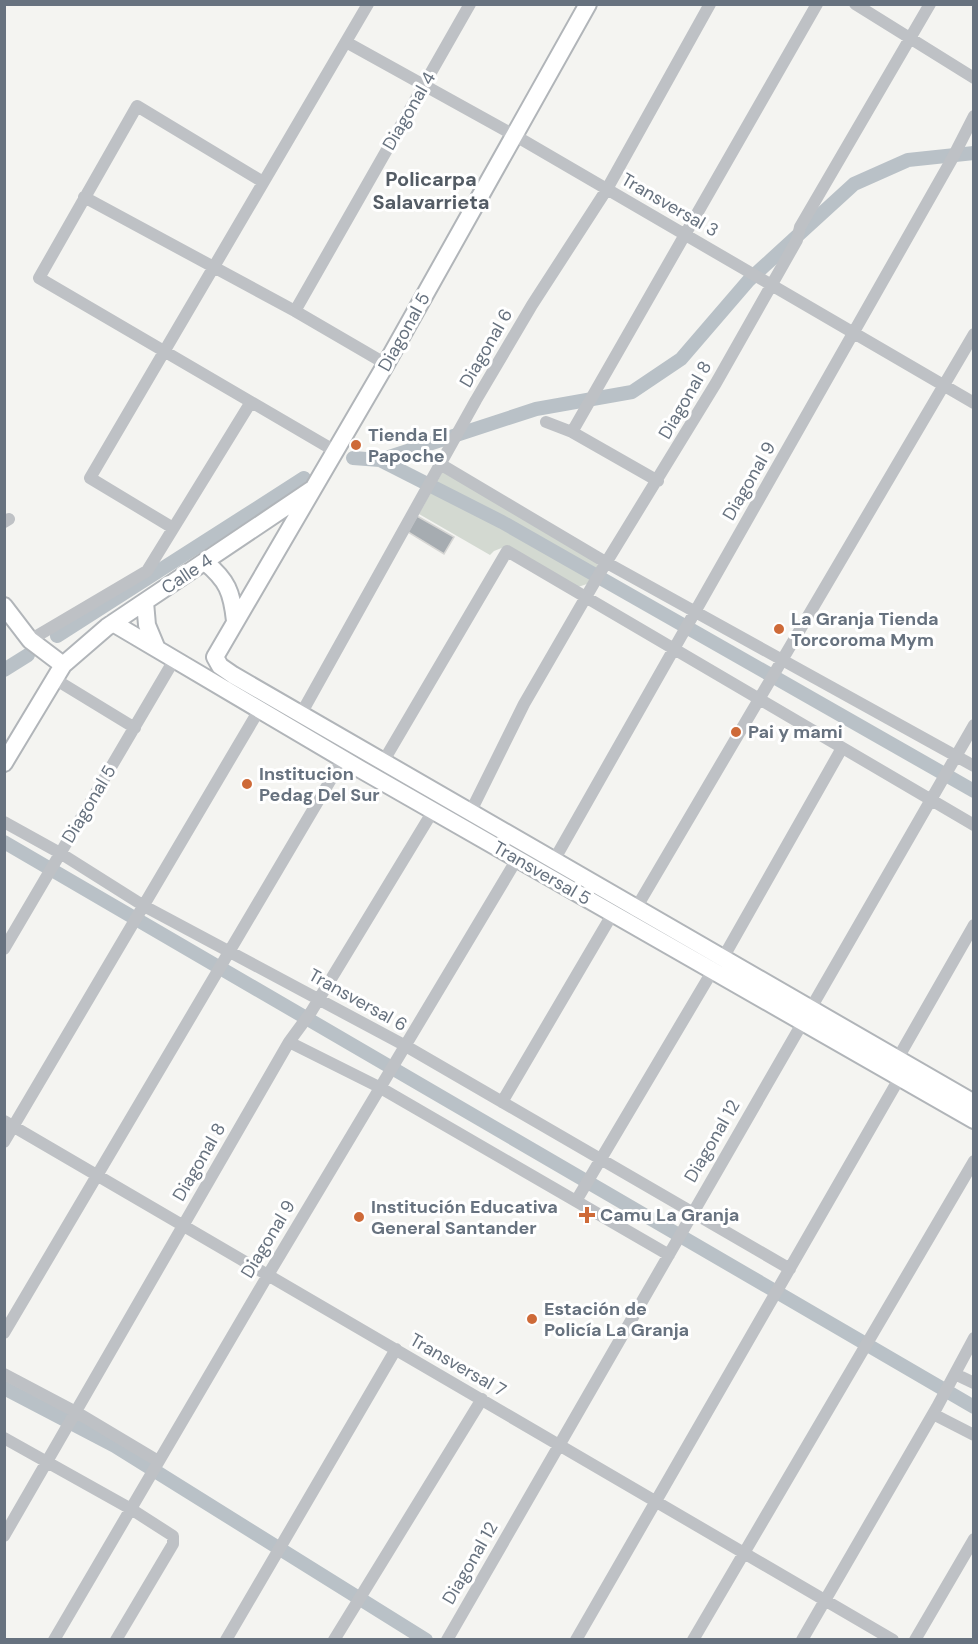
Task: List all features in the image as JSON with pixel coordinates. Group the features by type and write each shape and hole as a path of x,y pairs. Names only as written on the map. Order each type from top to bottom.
{"street":[{"path":"251,402 173,528 90,478 368,4"},
{"name":"Diagonal 4","path":"295,311 470,4"},
{"name":"Diagonal 5","path":"214,657 386,364 588,4"},
{"name":"Diagonal 6","path":"301,714 451,444 532,305 607,189 710,4"},
{"path":"572,432 817,4"},
{"path":"855,4 974,78"},
{"name":"Diagonal 8","path":"470,813 524,704 604,567 658,481 767,283 798,234 930,4"},
{"name":"Transversal 3","path":"346,42 514,135 974,404"},
{"path":"263,182 136,106 39,278 251,402 332,457"},
{"name":"Diagonal 9","path":"553,862 952,159 971,120"},
{"path":"84,197 295,311 386,364"},
{"path":"635,909 974,334"},
{"path":"546,422 572,432 658,481"},
{"path":"440,464 604,567 953,760 974,766"},
{"name":"Calle 4","path":"58,671 113,623 317,484"},
{"name":"Calle 4","path":"30,640 147,572 173,528"},
{"path":"383,762 507,551 676,645 842,748 932,797 974,825"},
{"path":"205,562 223,577 232,600 235,621"},
{"path":"145,602 147,626 157,650"},
{"path":"4,606 58,671 135,728"},
{"name":"Transversal 5","path":"113,623 343,759 613,914 718,964"},
{"path":"176,661 199,663 214,657"},
{"name":"Transversal 5","path":"214,657 220,666 233,675 635,909 718,964 805,1014 900,1077 974,1120"},
{"name":"Diagonal 5","path":"4,949 176,661"},
{"path":"4,763 58,671"},
{"path":"4,1142 9,1124 141,911 259,710"},
{"name":"Diagonal 12","path":"447,1640 805,1014 974,725"},
{"path":"576,1201 718,964 842,748"},
{"path":"4,1333 99,1176 343,759"},
{"name":"Diagonal 8","path":"4,1536 289,1042 320,998 433,811"},
{"name":"Transversal 6","path":"4,822 141,911 227,956 320,998 403,1048 600,1158 690,1216 788,1272"},
{"name":"Diagonal 9","path":"54,1640 268,1275 517,859"},
{"path":"502,1102 613,914"},
{"path":"898,1058 974,925"},
{"name":"Transversal 5","path":"805,1014 898,1058 974,1103"},
{"path":"289,1042 383,1083 669,1255"},
{"path":"576,1640 900,1077"},
{"name":"Transversal 7","path":"9,1124 893,1640"},
{"path":"693,1640 974,1161"},
{"path":"802,1640 935,1411 974,1338"},
{"path":"226,1640 396,1349"},
{"path":"4,1374 75,1413 157,1464"},
{"path":"952,1380 974,1383"},
{"path":"334,1640 482,1400"},
{"path":"935,1411 974,1435"},
{"path":"4,1438 131,1509 172,1536 173,1544 116,1640"},
{"path":"915,1640 974,1539"}],"shaded area":[{"path":"443,471 597,558 598,569 590,583 578,587 504,547 490,555 419,514"}],"building":[{"path":"417,516 454,537 444,554 408,532"}],"waterway":[{"path":"353,458 380,460 536,409 632,392 681,359 749,280 854,184 908,160 974,153"},
{"path":"380,460 502,522 974,791"},
{"path":"57,636 304,478"},
{"path":"4,670 28,655"},
{"path":"4,842 974,1407"},
{"path":"4,1388 115,1446 426,1640"}],"place":[{"name":"Tienda El Papoche","path":"356,445"},
{"name":"La Granja Tienda Torcoroma Mym","path":"779,629"},
{"name":"Pai y mami","path":"736,732"},
{"name":"Institucion Pedag Del Sur","path":"247,784"},
{"name":"Camu La Granja","path":"587,1215"},
{"name":"Institución Educativa General Santander","path":"359,1217"},
{"name":"Estación de Policía La Granja","path":"532,1319"}],"district":[{"name":"Policarpa Salavarrieta","path":"431,190"}]}
